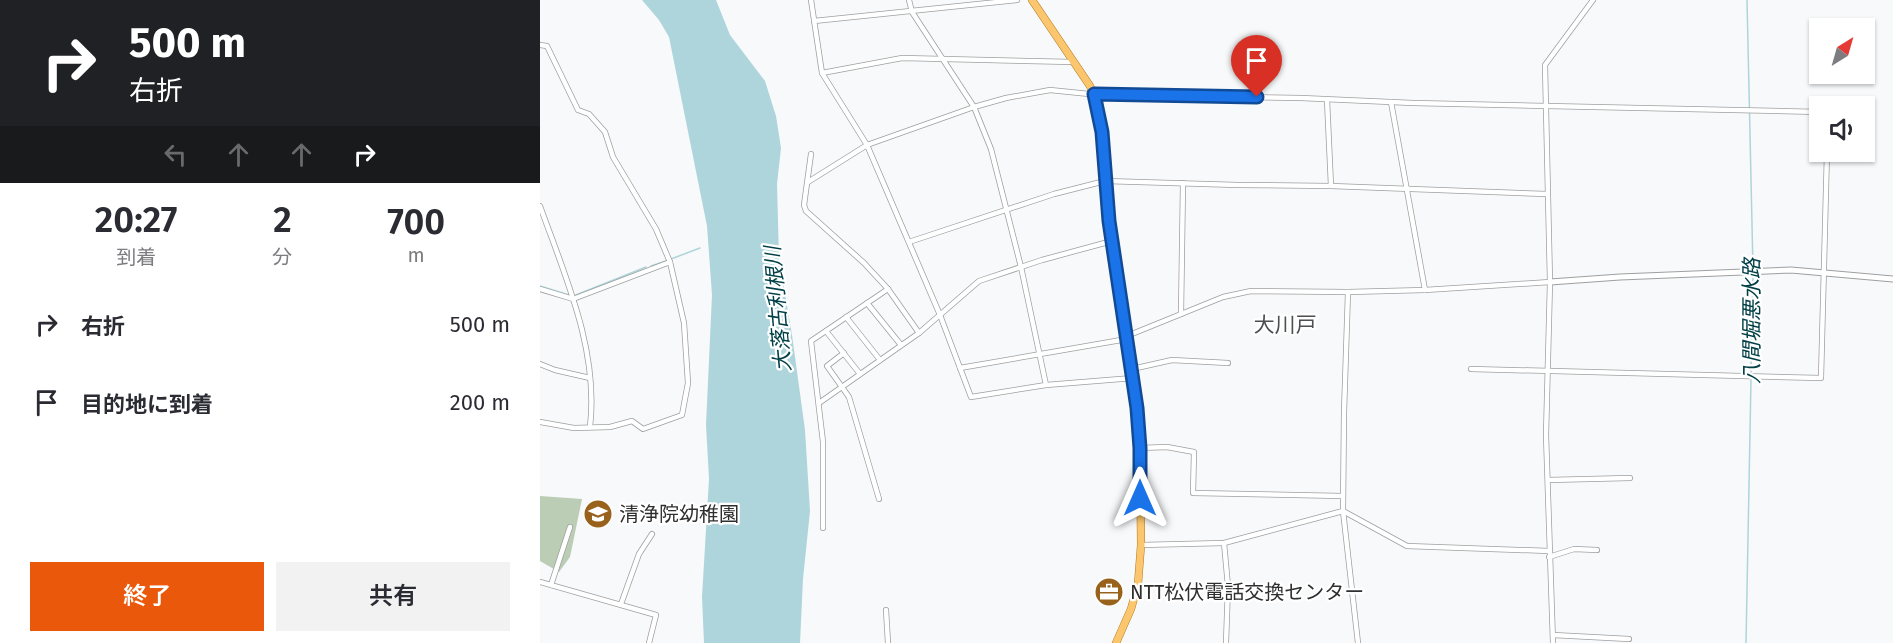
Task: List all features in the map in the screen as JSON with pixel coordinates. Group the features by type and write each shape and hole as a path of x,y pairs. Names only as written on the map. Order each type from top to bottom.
{"main road":[{"path":"1032,0 1094,94 1102,132 1112,241 1132,369 1140,448 1138,584 1116,643"}],"street":[{"path":"811,0 822,73 867,145 940,315 970,397 1046,385 1133,378"},
{"path":"909,0 911,10 974,107 991,149 1021,267 1046,385"},
{"path":"814,21 1017,0"},
{"path":"1553,643 1546,435 1550,282 1545,65 1593,0"},
{"path":"540,45 547,46 578,110 589,114 605,132 613,157 656,229 670,262 684,323 688,383 682,415 643,429 632,421 610,427 574,428 540,422"},
{"path":"822,73 889,59 941,58 1074,62"},
{"path":"808,182 867,145 974,107 1050,90 1094,94 1809,112"},
{"path":"1327,100 1331,186"},
{"path":"1391,102 1425,290"},
{"path":"811,154 804,205 806,210 864,263 888,289 919,333"},
{"path":"1471,369 1821,378 1827,162"},
{"path":"909,242 1006,209 1106,181 1408,188 1547,194"},
{"path":"1181,314 1184,183"},
{"path":"540,206 583,329 590,378 592,414 590,427"},
{"path":"819,403 919,333 979,281 1112,241"},
{"path":"540,289 573,299 670,262"},
{"path":"960,368 1127,337 1223,297 1251,291 1425,290 1749,271 1824,271 1893,279"},
{"path":"823,528 823,442 810,340 888,289"},
{"path":"1348,292 1343,511 1358,643"},
{"path":"867,303 901,345"},
{"path":"846,317 880,360"},
{"path":"826,331 860,374"},
{"path":"844,353 827,366 849,397 879,499"},
{"path":"1132,369 1172,360 1228,363"},
{"path":"540,364 590,378"},
{"path":"1140,448 1167,447 1194,452 1193,493 1343,496"},
{"path":"1548,480 1630,478"},
{"path":"1140,546 1224,543 1343,511 1407,546 1549,554 1574,549 1597,550"},
{"path":"551,585 570,526"},
{"path":"621,604 639,554 652,534"},
{"path":"1224,543 1228,586 1226,643"},
{"path":"540,582 656,615 649,643"},
{"path":"886,610 888,643"},
{"path":"1553,636 1614,641 1629,639"}],"green space":[{"path":"540,496 582,499 570,557 559,572 540,561"}],"water":[{"name":"大落古利根川","path":"642,0 716,0 730,35 765,81 776,116 781,148 777,184 779,259 805,430 810,511 803,579 800,643 704,643 702,597 709,479 706,425 712,295 707,226 669,37 659,20"}],"waterway":[{"name":"八間堀悪水路","path":"1747,0 1753,269"},
{"path":"671,259 700,248"},
{"path":"651,266 666,261"},
{"path":"576,295 646,267"},
{"name":"八間堀悪水路","path":"1751,374 1753,274"},
{"path":"540,286 569,295"},
{"name":"八間堀悪水路","path":"1746,643 1751,379"}],"place":[{"name":"清浄院幼稚園","path":"598,514"},
{"name":"NTT松伏電話交換センター","path":"1109,592"}],"district":[{"name":"大川戸","path":"1285,325"}],"route":[{"path":"1140,498 1137,408 1109,221 1102,132 1094,94 1257,97"}]}
